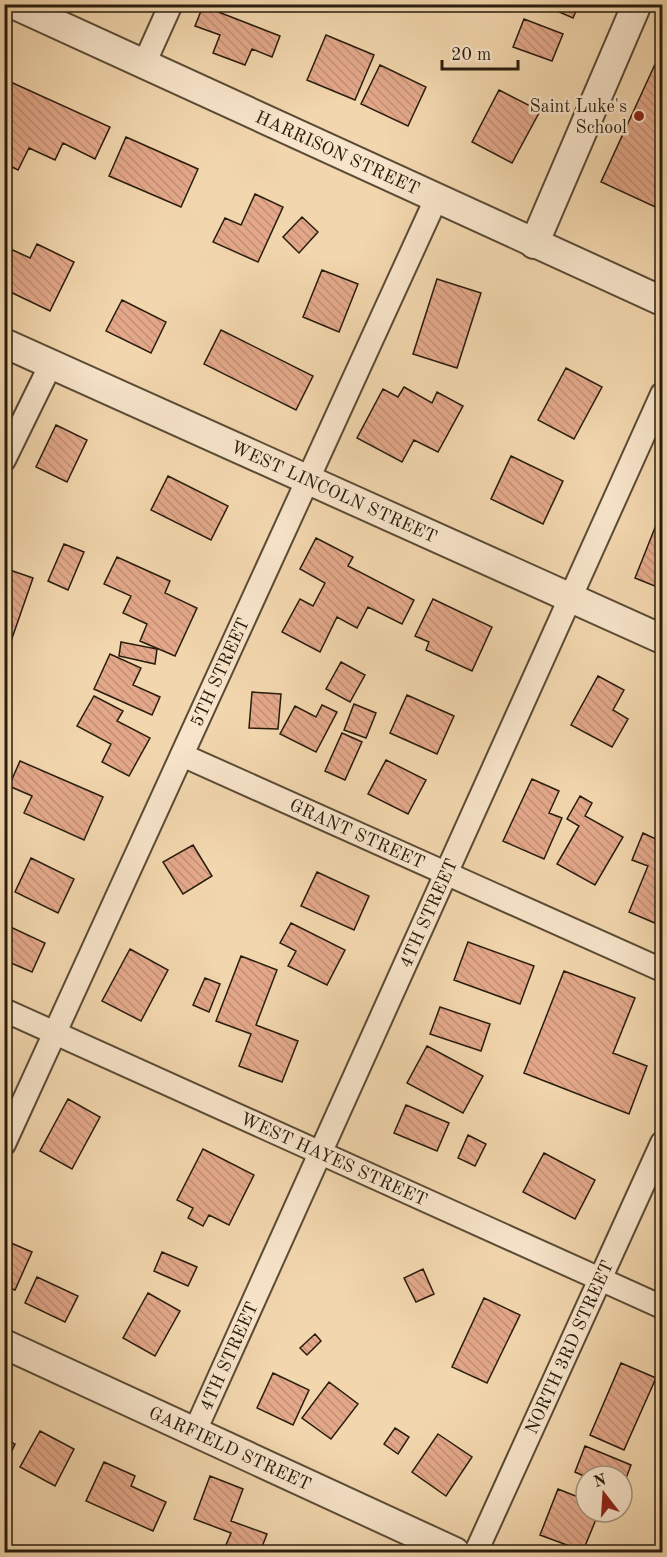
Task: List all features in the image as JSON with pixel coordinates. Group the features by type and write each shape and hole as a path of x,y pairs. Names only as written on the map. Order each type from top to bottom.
{"street":[{"name":"HARRISON STREET","path":"13,4 663,301"},
{"path":"144,64 171,4"},
{"path":"534,244 637,4"},
{"name":"5TH STREET","path":"4,1144 436,199"},
{"name":"WEST LINCOLN STREET","path":"4,343 663,639"},
{"path":"4,460 51,364"},
{"name":"4TH STREET","path":"195,1431 663,394"},
{"name":"GRANT STREET","path":"182,755 663,970"},
{"name":"WEST HAYES STREET","path":"4,1010 663,1306"},
{"name":"NORTH 3RD STREET","path":"476,1552 663,1143"},
{"name":"GARFIELD STREET","path":"4,1344 455,1552"}],"building":[{"path":"541,4 579,4 573,18"},
{"path":"203,6 280,36 272,57 252,49 245,65 213,53 220,35 195,26"},
{"path":"524,19 563,34 552,61 513,47"},
{"path":"326,35 374,55 355,100 307,80"},
{"path":"662,49 662,210 601,182"},
{"path":"380,65 426,87 408,126 361,104"},
{"path":"4,79 110,127 95,159 63,143 55,160 29,148 18,170 4,163"},
{"path":"499,90 540,111 512,163 472,142"},
{"path":"126,137 198,169 181,207 109,176"},
{"path":"255,194 283,207 258,262 213,242 225,218 241,225"},
{"path":"302,217 318,232 299,253 283,237"},
{"path":"37,244 74,262 50,311 4,289 4,246 30,258"},
{"path":"322,270 358,284 339,332 303,317"},
{"path":"437,279 481,293 457,368 413,354"},
{"path":"122,300 166,322 151,353 106,331"},
{"path":"221,330 313,376 296,410 204,364"},
{"path":"566,368 602,387 574,439 538,420"},
{"path":"404,387 432,403 437,392 463,406 438,452 414,440 402,462 357,438 383,389 398,397"},
{"path":"56,425 87,440 67,482 36,467"},
{"path":"511,456 563,481 543,524 491,499"},
{"path":"168,476 228,506 211,540 151,510"},
{"path":"662,510 662,589 635,578"},
{"path":"316,538 353,557 348,566 414,600 402,624 368,607 357,628 337,617 320,652 282,632 300,599 313,606 325,583 300,569"},
{"path":"64,544 84,552 68,590 48,581"},
{"path":"117,557 170,581 165,593 197,608 175,656 140,641 147,624 123,613 131,596 104,584"},
{"path":"4,568 33,578 10,644 4,642"},
{"path":"433,599 492,627 472,671 426,650 429,642 415,636"},
{"path":"121,642 157,649 155,664 119,656"},
{"path":"110,654 141,668 133,685 160,697 152,715 94,689"},
{"path":"341,662 365,675 350,702 326,689"},
{"path":"598,676 624,690 613,710 628,719 612,747 571,725"},
{"path":"252,692 281,694 278,729 249,728"},
{"path":"407,695 454,716 437,754 390,733"},
{"path":"94,696 123,711 117,721 150,738 129,776 102,762 111,744 77,726"},
{"path":"354,704 376,713 366,738 344,730"},
{"path":"322,705 337,712 316,752 280,734 295,706 316,717"},
{"path":"342,733 362,742 345,780 325,771"},
{"path":"386,760 426,780 408,814 368,794"},
{"path":"20,761 103,797 84,840 24,813 32,796 9,786"},
{"path":"532,779 559,791 549,813 562,818 544,859 503,841"},
{"path":"580,796 592,803 585,816 623,837 595,885 557,864 579,826 567,819"},
{"path":"643,833 662,842 662,926 629,912 648,866 632,860"},
{"path":"193,845 212,876 183,894 163,862"},
{"path":"31,858 74,879 58,913 15,892"},
{"path":"317,872 369,896 354,930 301,906"},
{"path":"291,923 345,950 327,985 288,966 296,951 280,943"},
{"path":"4,924 45,943 32,972 4,960"},
{"path":"468,942 534,966 520,1004 454,980"},
{"path":"130,949 168,970 141,1021 102,1001"},
{"path":"241,956 277,970 256,1025 298,1041 282,1082 239,1066 251,1034 216,1021"},
{"path":"564,971 635,998 613,1053 647,1066 629,1114 524,1073"},
{"path":"205,978 220,984 209,1012 193,1005"},
{"path":"440,1007 490,1024 481,1051 430,1034"},
{"path":"427,1046 483,1076 463,1113 407,1083"},
{"path":"68,1099 100,1117 72,1169 40,1151"},
{"path":"406,1105 449,1123 437,1151 394,1133"},
{"path":"468,1135 486,1144 475,1166 458,1158"},
{"path":"203,1149 254,1175 229,1225 209,1215 203,1226 188,1218 193,1208 177,1200"},
{"path":"544,1153 595,1180 575,1219 523,1192"},
{"path":"4,1240 32,1252 15,1290 4,1286"},
{"path":"162,1252 197,1267 188,1286 154,1271"},
{"path":"423,1269 434,1294 416,1302 404,1278"},
{"path":"37,1277 78,1296 65,1322 25,1303"},
{"path":"148,1293 180,1311 155,1356 123,1338"},
{"path":"484,1298 520,1315 487,1383 452,1367"},
{"path":"315,1334 321,1341 307,1355 300,1348"},
{"path":"621,1363 656,1378 624,1450 590,1435"},
{"path":"273,1373 309,1390 293,1425 257,1408"},
{"path":"329,1382 358,1404 331,1439 302,1418"},
{"path":"395,1428 409,1437 398,1454 384,1444"},
{"path":"40,1431 74,1449 55,1486 20,1467"},
{"path":"438,1434 472,1457 446,1496 412,1472"},
{"path":"4,1439 15,1444 6,1463 4,1462"},
{"path":"585,1446 629,1464 578,1464"},
{"path":"104,1462 135,1476 131,1486 166,1502 153,1531 86,1501"},
{"path":"210,1476 243,1489 231,1521 267,1534 260,1552 223,1552 231,1533 194,1519"},
{"path":"558,1489 574,1495 574,1524 594,1524 583,1551 540,1535"}],"place":[{"name":"Saint Luke's School","path":"639,116"}]}
